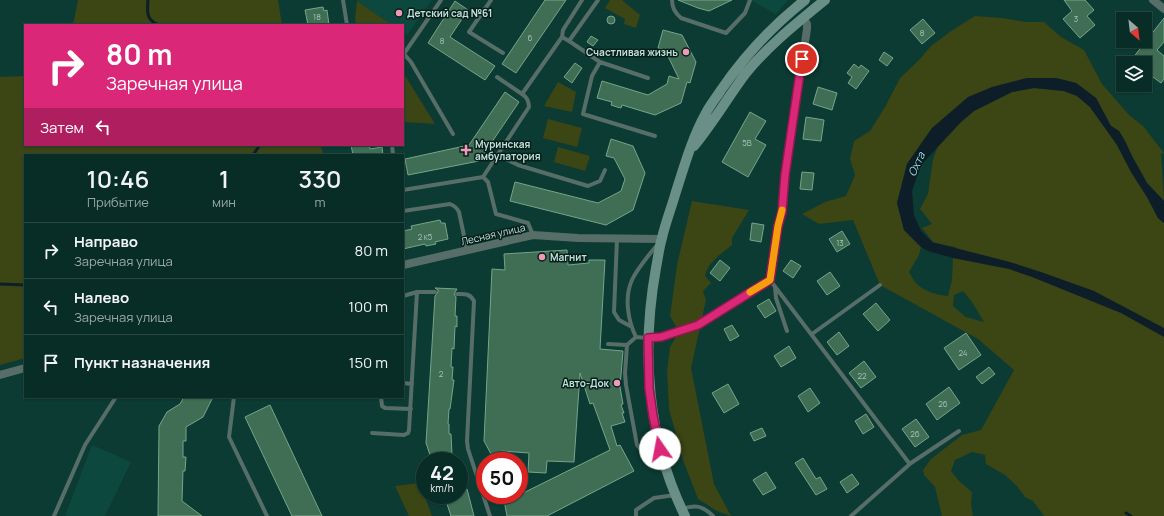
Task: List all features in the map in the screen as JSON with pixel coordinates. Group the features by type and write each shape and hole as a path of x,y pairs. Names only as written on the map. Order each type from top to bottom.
{"main road":[{"path":"683,513 675,495 660,449 649,388 648,338 651,295 661,239 689,152 707,111 738,65 752,49 777,24 805,0"},
{"path":"689,152 706,132 747,73 773,44 826,0"}],"street":[{"path":"1153,0 1164,9"},
{"path":"648,338 668,335 698,325 773,283 778,226 782,212 785,175 807,29 807,24 803,18"},
{"name":"Лесная улица","path":"404,265 533,236 661,239"},
{"path":"0,375 24,368"}],"lane":[{"path":"343,0 347,24"},
{"path":"440,0 404,55 411,62 453,134"},
{"path":"492,0 469,32 503,53"},
{"path":"522,94 562,37 563,30 582,0"},
{"path":"569,41 598,0"},
{"path":"672,0 676,14 681,18 726,33 745,14 750,0"},
{"path":"562,37 600,62 648,78"},
{"path":"600,62 592,76 583,114 654,136"},
{"path":"404,190 483,177 529,107 527,97 497,77"},
{"path":"498,155 518,165 588,186 600,181 605,170"},
{"path":"483,177 488,182 496,214 528,223 533,236"},
{"path":"404,211 450,204 454,206 459,212 467,250"},
{"path":"617,239 614,312 619,320 632,327"},
{"path":"636,337 629,318 630,285 633,278 661,239"},
{"path":"773,283 776,298 787,331"},
{"path":"773,283 904,457 909,463 911,463"},
{"path":"812,334 880,285"},
{"path":"372,433 404,435 410,430 417,292"},
{"path":"404,296 417,292 435,292"},
{"path":"457,294 468,294 472,296 474,300 467,441 468,449 490,516"},
{"path":"648,338 636,337 627,345 625,373 626,385 637,445 642,450 660,449"},
{"path":"608,344 627,345"},
{"path":"404,383 412,384"},
{"path":"54,516 85,445 115,398"},
{"path":"234,398 229,437 267,516"},
{"path":"381,398 382,406 385,408 411,409"},
{"path":"851,516 911,463 960,431"},
{"path":"636,516 636,510 654,498 675,495"},
{"path":"683,513 691,505 700,506 709,511 713,516"}],"shaded area":[{"path":"78,0 278,0 282,24 73,24"},
{"name":"Детский сад №61","path":"432,0 407,35 404,33 404,24 391,24 357,1"},
{"path":"610,0 622,0 640,15 636,28 624,24 625,19 605,8"},
{"path":"750,0 788,0 776,14"},
{"path":"357,1 391,24 356,24"},
{"path":"975,16 1003,18 1025,22 1044,22 1061,37 1084,50 1102,84 1129,115 1143,126 1164,153 1161,154 1164,201 1147,183 1119,131 1111,126 1096,98 1076,83 1056,78 1027,78 932,128 907,164 897,203 904,230 921,247 919,255 909,272 915,282 922,288 935,294 948,296 952,280 953,258 966,260 955,247 934,243 922,228 932,224 920,209 928,194 933,159 938,146 974,111 1012,92 1034,88 1064,91 1077,96 1090,107 1117,145 1158,218 1164,223 1164,516 1044,516 1033,501 1025,497 1017,486 1005,475 986,464 985,455 972,452 955,460 951,471 959,481 972,492 971,504 973,516 942,516 935,487 924,475 923,470 931,459 962,435 981,430 1014,370 978,339 880,285 853,220 819,224 802,214 825,202 846,196 855,175 850,159 854,141 870,131 885,107 900,78 931,46","holes":["963,291 972,302 984,322 966,317 953,306 954,295"]},
{"path":"24,76 24,146 320,146 324,154 24,154 24,358 0,365 0,77"},
{"path":"406,77 435,124 404,122 404,79"},
{"path":"558,82 576,92 572,112 544,106"},
{"path":"548,119 582,128 577,147 543,138"},
{"path":"558,147 590,156 585,171 554,162"},
{"path":"692,201 749,210 732,238 732,245 709,267 705,276 711,283 703,291 706,300 691,368 714,484 731,516 717,511 698,499 683,460 669,409 667,371 670,347 679,332 670,316 677,265"},
{"path":"92,445 131,462 105,516 65,516"},
{"path":"416,483 416,504 428,504 432,516 409,516 395,486"}],"water":[{"name":"Охта","path":"1027,78 1056,78 1076,83 1096,98 1111,126 1119,131 1125,141 1147,183 1164,201 1164,223 1158,218 1117,145 1090,107 1077,96 1064,91 1034,88 1012,92 974,111 961,122 921,165 912,191 914,215 921,231 932,242 1010,262 1094,291 1164,328 1164,337 1121,313 1032,277 1009,269 953,258 928,251 921,247 904,230 897,203 907,164 932,128 968,97 992,87"}],"building":[{"path":"545,0 566,0 516,73 502,64"},
{"path":"678,0 732,0 709,11"},
{"path":"1064,0 1085,0 1094,10 1087,16 1095,25 1080,38 1063,19 1072,11"},
{"path":"455,1 468,10 450,37 495,66 485,80 428,43"},
{"path":"323,7 324,11 327,10 329,24 308,24 305,10"},
{"path":"611,16 614,17 614,23 611,24 608,23 607,20 608,17"},
{"path":"1164,18 1164,42 1157,50 1164,56 1164,79 1161,83 1152,76 1152,56 1134,56 1141,48 1152,48 1152,33"},
{"path":"923,19 935,33 922,44 910,30"},
{"path":"663,30 682,35 696,62 690,83 687,82 681,103 655,115 622,105 621,108 617,107 611,105 612,102 597,98 602,81 648,95 667,84 669,76 679,79 665,50 658,48"},
{"path":"591,36 598,40 593,46 587,42"},
{"path":"884,52 893,58 887,66 879,60"},
{"path":"575,63 582,68 572,83 564,77"},
{"path":"854,64 859,68 861,65 869,71 856,89 848,83 852,77 847,73"},
{"path":"818,87 837,93 832,110 813,104"},
{"path":"505,92 519,102 479,161 408,175 405,159 469,145"},
{"path":"750,112 766,121 755,139 766,145 748,177 722,162"},
{"path":"806,117 824,120 821,141 803,139"},
{"path":"611,139 633,146 645,173 633,210 606,225 510,201 515,182 598,203 621,191 625,179 614,158 606,156"},
{"path":"351,146 369,146 370,149 382,147 383,154 353,154"},
{"path":"802,172 814,173 812,190 800,189"},
{"path":"440,220 441,223 445,223 448,239 435,242 436,244 426,246 425,244 404,249 404,231 412,229 411,226"},
{"path":"752,223 764,225 761,242 750,240"},
{"path":"842,231 850,244 837,252 829,239"},
{"path":"567,250 568,265 589,263 589,260 605,260 600,349 623,351 620,387 623,404 621,405 624,413 622,413 625,422 611,426 617,446 620,445 634,471 547,516 507,516 505,504 528,504 528,491 610,450 593,403 590,404 580,373 574,462 547,461 546,473 528,472 528,452 490,452 484,441 492,269 505,270 504,254"},
{"path":"720,260 730,268 720,281 710,273"},
{"path":"791,260 801,266 793,278 783,271"},
{"path":"830,272 840,286 827,295 817,281"},
{"path":"435,288 457,289 454,294 456,297 455,316 457,316 457,327 455,326 454,349 452,348 451,367 453,367 452,380 454,380 448,424 449,434 451,434 452,452 429,452 426,443 435,296 438,290"},
{"path":"769,299 776,311 765,318 757,306"},
{"path":"876,303 890,320 878,331 863,314"},
{"path":"732,325 739,336 730,341 724,329"},
{"path":"839,332 849,346 837,355 827,342"},
{"path":"966,333 981,355 959,370 944,348"},
{"path":"789,346 796,358 781,367 774,356"},
{"path":"864,361 876,377 861,388 849,373"},
{"path":"989,367 995,374 982,384 976,377"},
{"path":"728,384 739,404 724,413 712,393"},
{"path":"949,387 960,403 937,420 926,404"},
{"path":"810,388 820,403 808,412 798,396"},
{"path":"183,398 212,398 203,417 186,427 186,441 183,441 183,457 186,457 185,471 183,471 182,501 202,516 158,516 159,426 167,412 180,404"},
{"path":"270,405 322,516 292,516 245,417"},
{"path":"866,414 874,427 863,434 855,421"},
{"path":"916,419 929,437 915,447 902,429"},
{"path":"762,428 766,436 754,441 750,433"},
{"path":"803,458 816,479 820,477 827,489 816,495 795,463"},
{"path":"766,472 776,488 763,495 753,480"},
{"path":"852,474 859,484 847,493 840,482"},
{"path":"468,493 474,516 451,516 447,504 468,504"}],"waterway":[{"path":"148,0 148,15 152,21 157,24"},
{"path":"254,154 259,146"},
{"path":"0,284 24,285"},
{"path":"1126,513 1131,516"}],"slow traffic":[{"path":"750,292 770,280 778,226 782,210"}],"place":[{"name":"Детский сад №61","path":"399,13"},
{"name":"Счастливая жизнь","path":"686,52"},
{"name":"Муринская амбулатория","path":"466,150"},
{"name":"Магнит","path":"542,257"},
{"name":"Авто-Док","path":"617,383"}],"route":[{"path":"660,449 649,388 648,338 661,337 698,325 770,280 778,226 782,212 785,175 802,59"}]}
